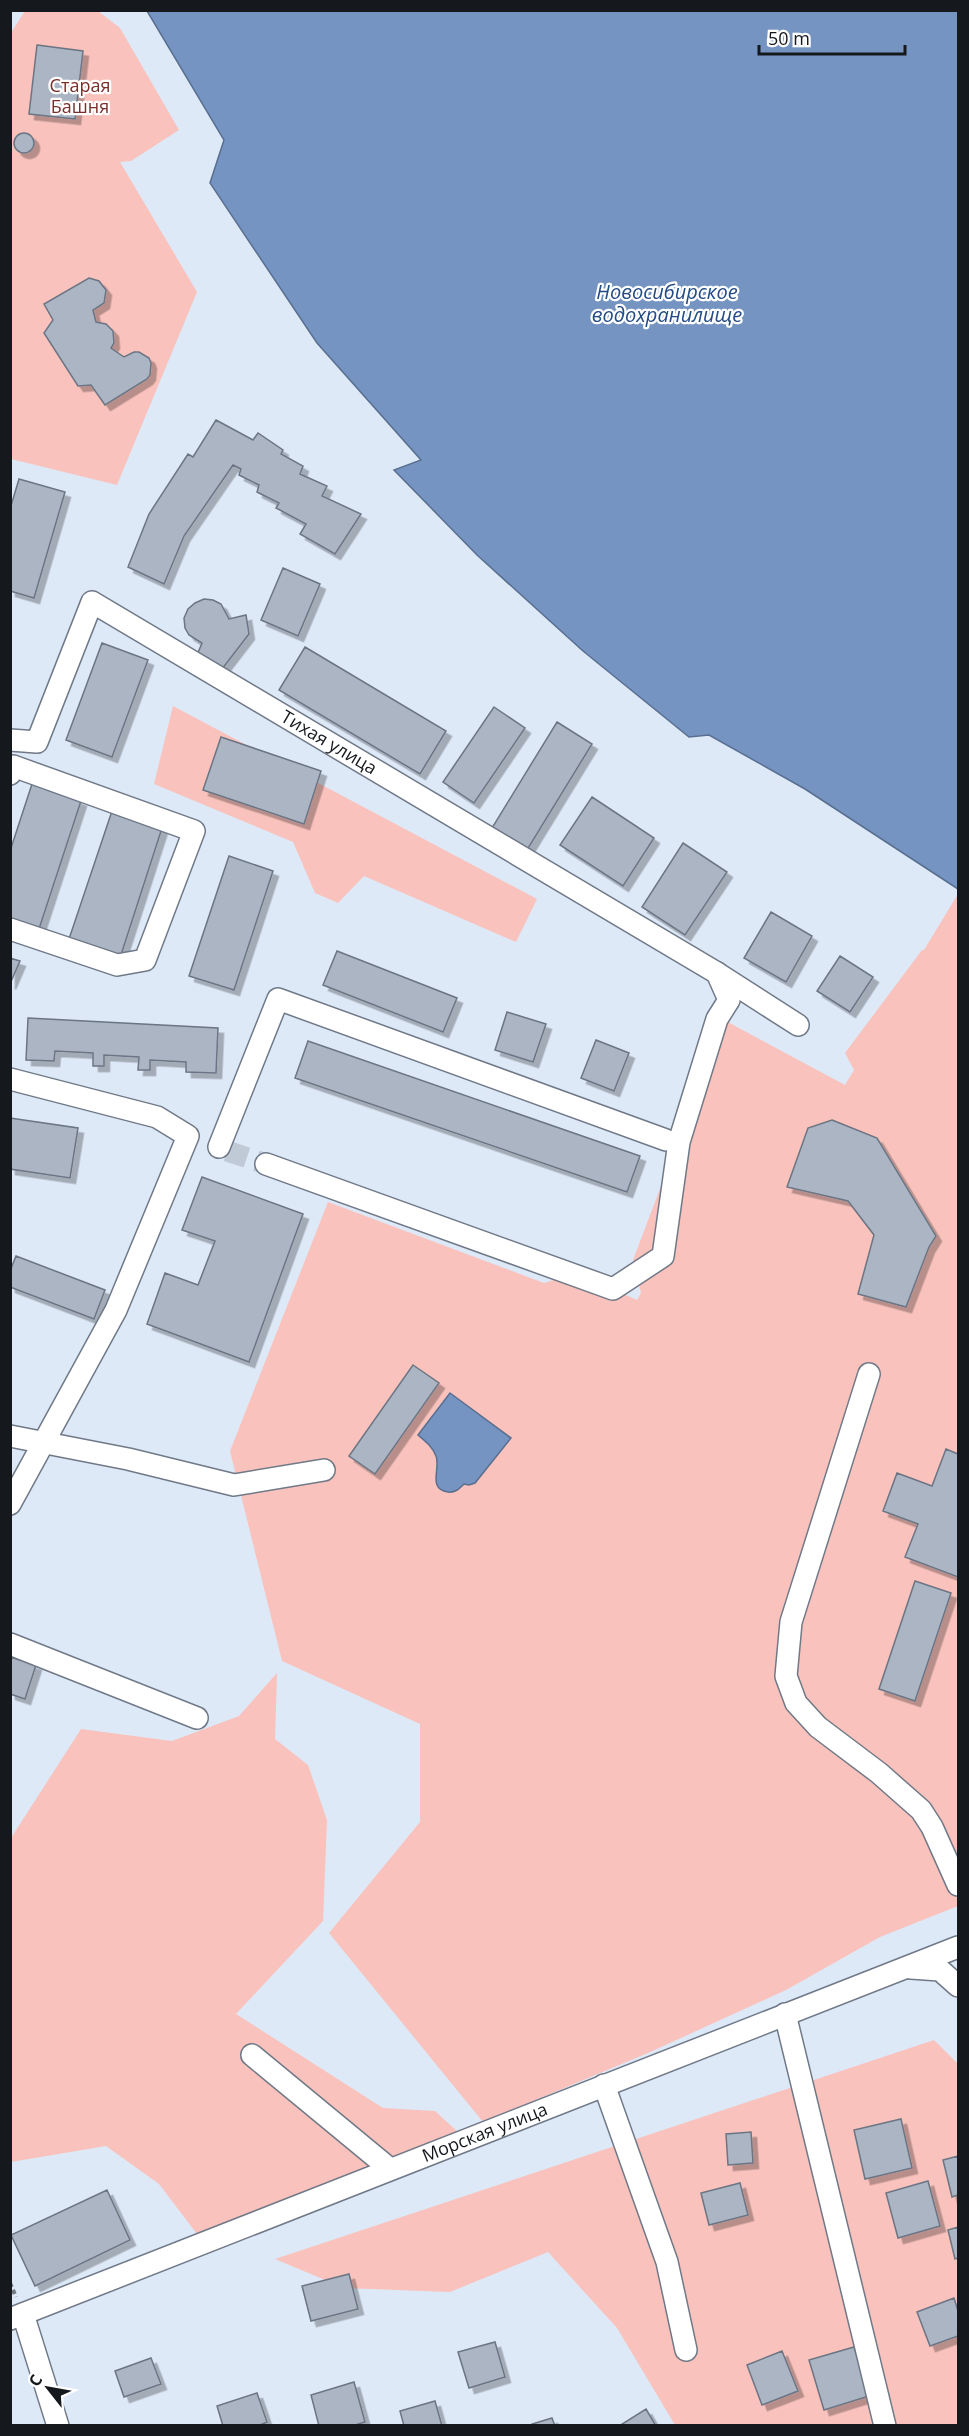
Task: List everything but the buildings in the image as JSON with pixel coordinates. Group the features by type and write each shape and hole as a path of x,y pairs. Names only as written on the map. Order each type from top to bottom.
{"street":[{"name":"Тихая улица","path":"10,740 37,742 92,602 717,973"},
{"path":"10,774 13,766 194,831 145,960 117,965 10,929"},
{"path":"717,973 798,1025"},
{"path":"266,1164 613,1289 663,1256 679,1142 717,1019 729,1000 717,973"},
{"path":"10,1079 157,1117 188,1136 223,1149 278,999 666,1140"},
{"path":"10,1504 116,1310 188,1136"},
{"path":"869,1374 791,1622 786,1676 796,1703 818,1727 879,1773 921,1810 932,1827 958,1885"},
{"path":"10,1436 128,1459 234,1485 324,1470"},
{"path":"10,1644 197,1718"},
{"name":"Морская улица","path":"17,2316 958,1947"},
{"path":"904,1967 940,1970 958,1986"},
{"path":"785,2014 885,2426"},
{"path":"252,2055 390,2169"},
{"path":"604,2085 667,2262 686,2350"},
{"path":"17,2316 58,2426"}],"green space":[{"name":"Старая Башня","path":"25,11 98,11 120,28 179,130 131,161 120,162 197,292 117,485 11,459 10,34"},
{"path":"173,706 537,899 516,942 364,876 338,903 315,893 293,842 154,784"},
{"path":"958,894 958,1906 880,1937 786,1990 648,2053 483,2122 329,1933 420,1822 420,1724 282,1661 230,1451 328,1202 544,1283 577,1273 637,1300 641,1293 633,1260 724,1020 845,1085 854,1070 845,1053 924,950"},
{"path":"277,1673 275,1739 308,1765 327,1820 323,1921 236,2014 383,2108 435,2111 458,2132 197,2234 159,2184 106,2146 11,2162 11,1838 81,1729 172,1741 239,1716"},
{"path":"934,2040 958,2064 958,2425 675,2425 617,2328 548,2252 450,2292 344,2288 275,2259"}],"water":[{"name":"Новосибирское водохранилище","path":"147,11 958,11 958,889 805,789 709,735 689,737 583,651 477,555 394,470 421,460 317,343 210,183 224,140"},
{"path":"450,1393 511,1438 475,1483 464,1484 450,1492 438,1487 436,1456 431,1447 418,1435"}],"tunnel":[{"path":"227,1151 266,1164"}]}
